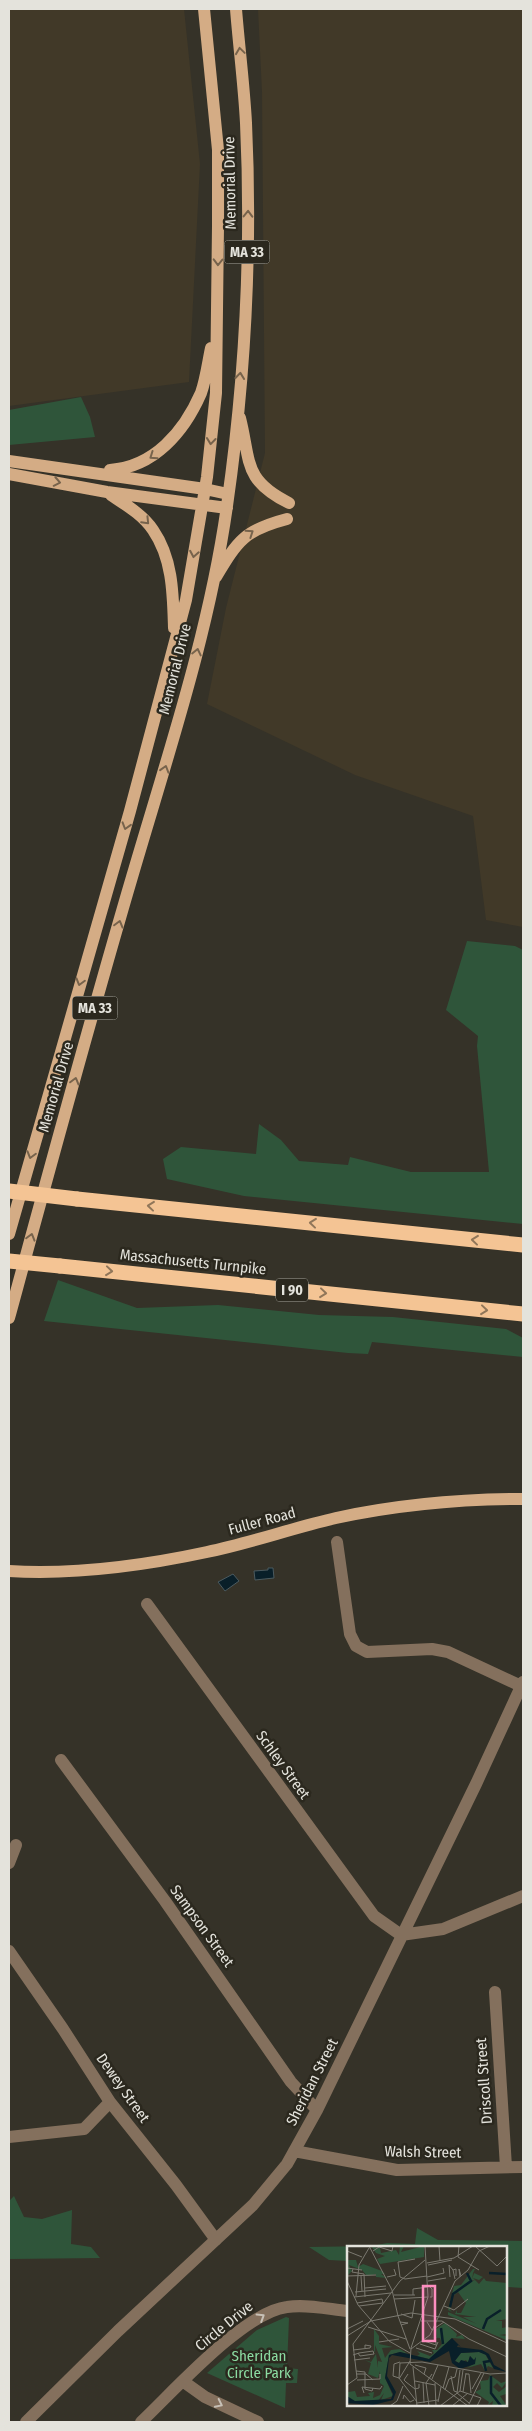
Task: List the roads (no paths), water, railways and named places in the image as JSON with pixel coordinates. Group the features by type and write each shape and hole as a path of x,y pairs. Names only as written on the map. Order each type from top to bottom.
{"highway":[{"path":"9,1191 523,1245"},
{"name":"Massachusetts Turnpike","path":"9,1261 523,1314"}],"main road":[{"name":"Memorial Drive","path":"9,1234 104,900 186,600 205,488 216,393 218,150 204,9"},
{"name":"Memorial Drive","path":"9,1318 125,901 186,695 211,586 226,508 246,302 248,191 246,122 236,9"},
{"path":"88,471 122,470 142,463 162,449 181,429 201,392 217,321"},
{"path":"237,407 249,464 256,480 266,490 289,503"},
{"path":"9,461 205,488 228,494"},
{"path":"9,474 107,492 226,508"},
{"path":"107,492 137,512 153,530 168,560 173,588 174,644"},
{"path":"211,586 230,554 248,534 265,525 287,519"},
{"path":"108,885 125,901"},
{"path":"104,900 125,901"},
{"name":"Fuller Road","path":"9,1571 65,1572 132,1566 207,1552 335,1518 384,1509 438,1502 523,1499"}],"street":[{"path":"337,1542 350,1634 356,1646 366,1652 432,1649 448,1652 522,1684"},
{"name":"Schley Street","path":"147,1604 374,1916 401,1935"},
{"name":"Sheridan Street","path":"28,2422 118,2331 253,2205 275,2180 317,2110 476,1784 522,1684"},
{"name":"Sampson Street","path":"61,1760 170,1908 291,2082 317,2110"},
{"path":"9,1863 16,1845"},
{"path":"401,1935 438,1930 523,1896"},
{"name":"Dewey Street","path":"9,1951 63,2029 110,2102 176,2185 216,2240"},
{"name":"Driscoll Street","path":"495,1992 506,2167"},
{"path":"9,2137 84,2129 110,2102"},
{"name":"Walsh Street","path":"294,2151 397,2170 523,2167"},
{"name":"Circle Drive","path":"141,2422 229,2340 269,2312 286,2307 300,2306 347,2311"},
{"path":"507,2333 523,2335"},
{"path":"184,2382 205,2397 258,2422"}],"water":[{"path":"268,1568 273,1568 274,1578 255,1580 254,1571 268,1570"},
{"path":"233,1574 239,1581 225,1591 218,1582"}],"park label":[{"name":"Sheridan Circle Park","path":"259,2364"}]}
